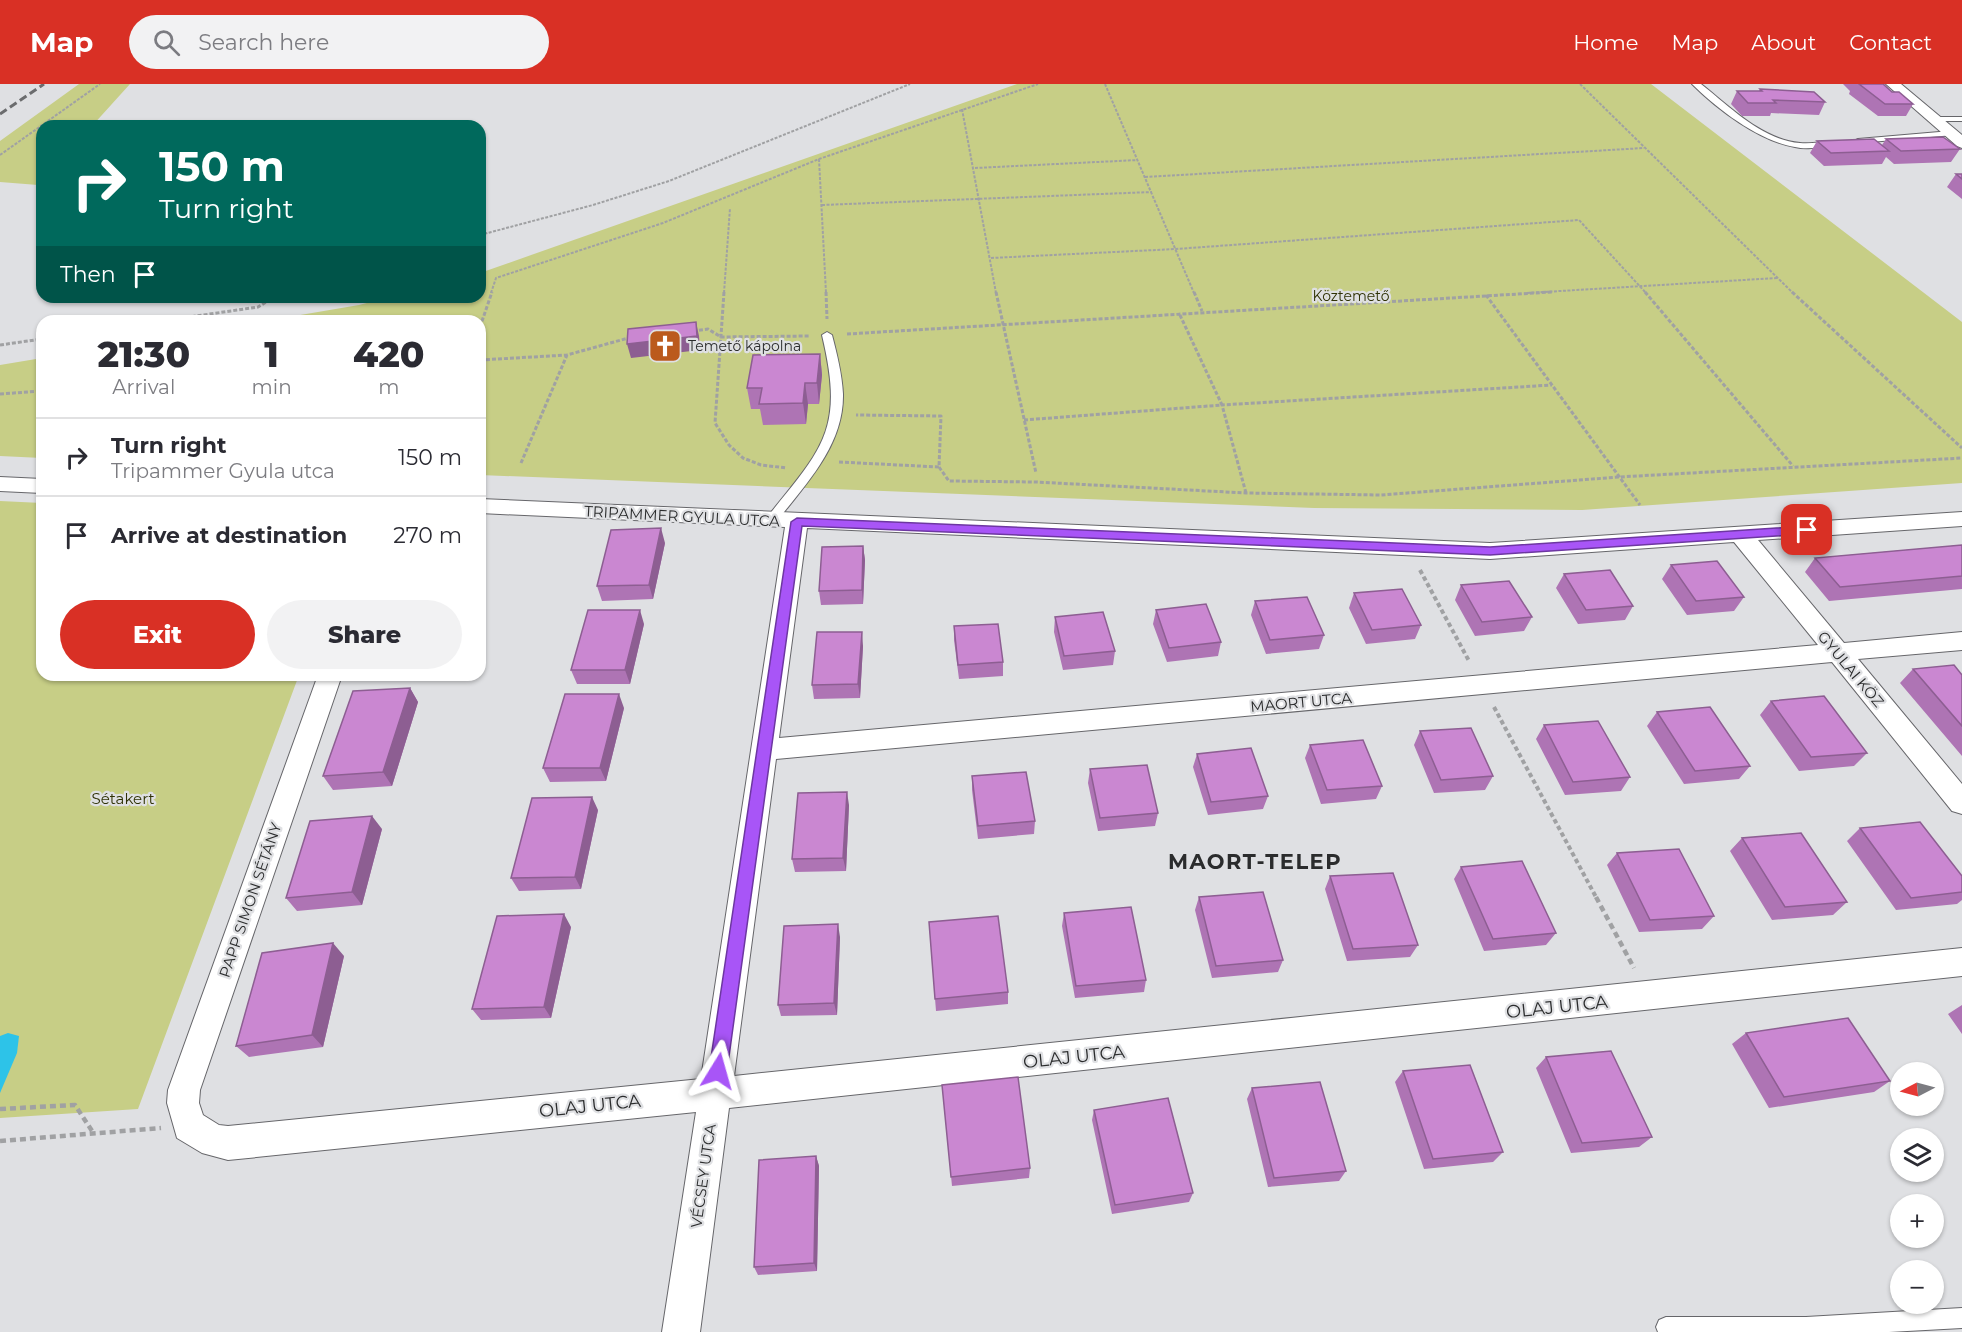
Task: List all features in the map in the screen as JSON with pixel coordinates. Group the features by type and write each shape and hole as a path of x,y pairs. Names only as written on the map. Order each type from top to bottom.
{"street":[{"path":"1893,84 1957,138"},
{"path":"0,484 36,486"},
{"name":"TRIPAMMER GYULA UTCA","path":"486,506 1490,551 1962,519"},
{"name":"VÉCSEY UTCA","path":"681,1332 764,750 784,521"},
{"name":"GYULAI KÖZ","path":"1741,535 1962,803"},
{"path":"1839,653 1962,641"},
{"name":"MAORT UTCA","path":"764,750 1839,653"},
{"name":"PAPP SIMON SÉTÁNY","path":"189,1126 183,1103 184,1090 328,681"},
{"name":"OLAJ UTCA","path":"189,1126 214,1141 228,1143 1650,997 1962,962"}],"lane":[{"path":"1696,84 1743,119 1776,138 1805,146 1839,143"},
{"path":"1934,119 1962,119"},
{"path":"1850,142 1957,138"},
{"path":"784,521 814,465 829,443 838,414 838,372 827,335"},
{"path":"1666,1327 1806,1327 1962,1318"}],"path":[{"path":"49,120 100,84"},
{"path":"486,233 593,205 669,181 910,84"},
{"path":"484,315 496,278 663,223 819,159 1038,84"},
{"path":"1105,84 1202,311"},
{"path":"1580,84 1777,278 1962,448"},
{"path":"962,109 981,200 1002,323 1036,473"},
{"path":"0,155 36,129"},
{"path":"1145,177 1645,148"},
{"path":"819,159 827,335"},
{"path":"975,168 1138,160"},
{"path":"822,205 1152,192"},
{"path":"730,208 715,423 730,451 760,467 939,466"},
{"path":"991,258 1176,249 1579,220 1640,286 1793,467"},
{"path":"684,332 708,329 721,337 827,335 1179,312 1777,278"},
{"path":"1486,295 1640,505"},
{"path":"203,315 258,307 264,303"},
{"path":"1179,312 1222,405 1246,493"},
{"path":"486,360 567,355 637,336"},
{"path":"0,345 36,340"},
{"path":"521,464 567,355"},
{"path":"1024,420 1222,405 1552,385"},
{"path":"0,394 36,391"},
{"path":"838,414 940,416 939,466 950,481 1036,482 1246,493 1381,495 1619,477 1962,458"},
{"path":"1409,549 1650,997"},
{"path":"0,1109 75,1105 94,1134"},
{"path":"0,1141 189,1126"}],"green space":[{"path":"79,84 130,84 97,120 36,120 36,185 0,182 0,141"},
{"name":"Köztemető","path":"1017,84 1651,84 1962,322 1962,483 1582,510 1314,508 486,475 486,315 300,315 367,303 486,303 486,271"},
{"path":"36,359 36,458 0,456 0,365"},
{"name":"Sétakert","path":"0,501 36,503 36,681 297,681 138,1109 0,1118"}],"water":[{"path":"8,1033 19,1036 17,1053 0,1093 0,1036"}],"building":[{"path":"1859,84 1883,84 1892,92 1899,92 1913,104 1885,104"},
{"path":"1760,89 1814,92 1825,102 1773,100 1776,103 1748,103 1737,91 1762,91"},
{"path":"1943,137 1960,149 1901,151 1886,139"},
{"path":"1874,139 1889,151 1831,153 1817,141"},
{"path":"696,322 697,336 627,344 628,329"},
{"path":"820,354 817,383 805,383 803,403 759,404 762,388 747,388 753,355"},
{"path":"661,528 649,585 597,586 611,530"},
{"path":"1962,545 1962,576 1840,587 1815,558"},
{"path":"863,546 862,590 819,591 822,547"},
{"path":"1717,561 1744,597 1696,601 1671,565"},
{"path":"1610,570 1633,606 1586,610 1564,574"},
{"path":"1509,581 1532,617 1482,622 1461,585"},
{"path":"1402,589 1421,625 1372,630 1354,593"},
{"path":"1307,597 1324,635 1270,640 1255,601"},
{"path":"1206,604 1221,642 1169,648 1156,610"},
{"path":"588,610 640,610 625,670 571,670"},
{"path":"1103,612 1115,651 1064,656 1055,617"},
{"path":"998,624 1003,662 958,665 954,626"},
{"path":"817,632 862,632 858,684 812,685"},
{"path":"1954,665 1962,675 1962,726 1913,669"},
{"path":"410,688 383,772 323,776 353,691"},
{"path":"565,694 619,694 600,768 543,768"},
{"path":"1824,696 1867,753 1811,757 1771,701"},
{"path":"1710,707 1750,766 1695,771 1657,712"},
{"path":"1598,721 1630,777 1573,782 1544,725"},
{"path":"1471,728 1493,776 1441,780 1420,731"},
{"path":"1363,740 1382,786 1327,790 1310,745"},
{"path":"1251,748 1268,796 1211,802 1197,754"},
{"path":"1147,765 1158,813 1100,818 1090,769"},
{"path":"1026,772 1035,821 978,826 972,776"},
{"path":"847,792 843,858 792,859 798,793"},
{"path":"592,797 575,877 511,878 532,798"},
{"path":"372,816 352,892 286,898 310,821"},
{"path":"1920,822 1962,876 1962,892 1911,898 1860,828"},
{"path":"1801,833 1847,902 1785,907 1742,838"},
{"path":"1679,849 1714,916 1650,920 1617,853"},
{"path":"1522,861 1556,933 1493,939 1461,867"},
{"path":"1393,873 1418,945 1353,949 1330,876"},
{"path":"1263,892 1283,960 1216,966 1199,897"},
{"path":"1131,907 1146,980 1076,986 1064,913"},
{"path":"564,914 544,1007 472,1009 497,916"},
{"path":"998,916 1008,992 935,999 929,922"},
{"path":"838,924 834,1003 778,1005 784,926"},
{"path":"333,943 312,1035 236,1046 262,953"},
{"path":"1848,1018 1890,1081 1784,1097 1746,1033"},
{"path":"1611,1051 1652,1137 1582,1143 1546,1057"},
{"path":"1470,1065 1503,1152 1433,1159 1403,1071"},
{"path":"1018,1077 1030,1168 951,1177 942,1085"},
{"path":"1320,1082 1346,1171 1274,1178 1252,1088"},
{"path":"1168,1098 1193,1193 1115,1205 1094,1110"},
{"path":"816,1156 814,1263 754,1267 759,1160"}],"railway":[{"path":"0,114 44,84"}],"place":[{"name":"Temető kápolna","path":"665,346"}],"district":[{"name":"MAORT-TELEP","path":"1255,861"}],"route":[{"path":"718,1071 797,522 1490,551 1807,530"}]}
